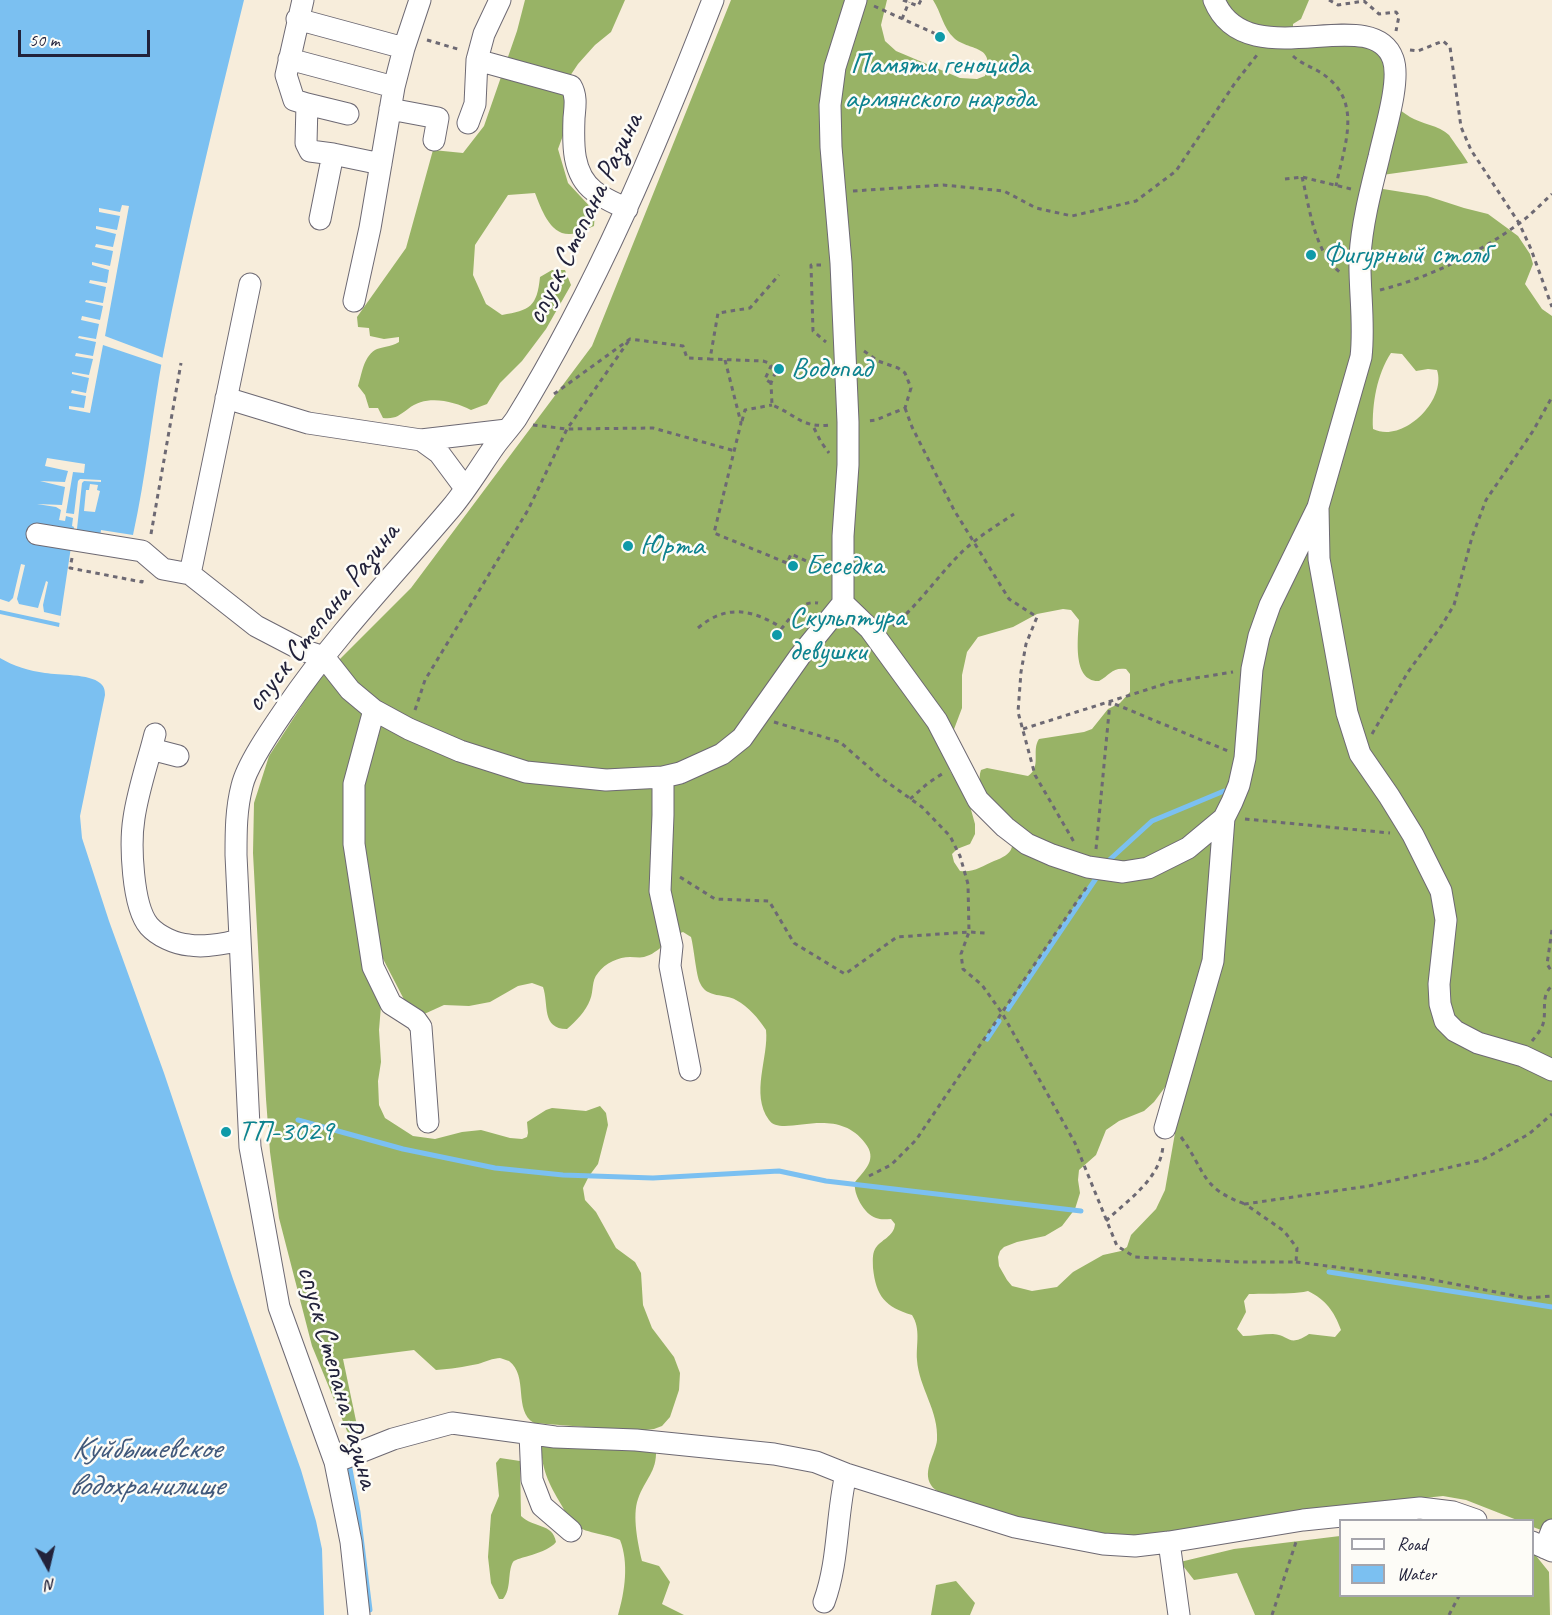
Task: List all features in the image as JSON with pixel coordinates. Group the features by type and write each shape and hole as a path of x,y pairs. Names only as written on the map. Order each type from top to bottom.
{"street":[{"path":"354,301 370,228 394,87 420,0"},
{"path":"468,123 475,104 478,57 484,34 500,0"},
{"name":"спуск Степана Разина","path":"358,1615 351,1542 335,1462 279,1307 250,1147 236,821 242,783 273,727 324,657 453,506 510,426 586,292 627,209 665,124 713,0"},
{"path":"1165,1128 1213,961 1224,818 1239,785 1245,758 1252,669 1259,636 1270,605 1318,507 1361,357 1363,338 1360,253 1370,194 1396,79 1396,68 1391,53 1385,45 1364,34 1270,37 1239,30 1225,20 1214,0"},
{"path":"37,534 142,551 163,569 190,574 256,626 302,650 324,657 350,690 374,710 409,729 460,751 526,772 606,780 663,777 680,773 722,754 742,738 758,718 835,605 842,571 848,422 843,299 831,147 830,105 836,67 864,2"},
{"path":"348,114 294,100 286,75 300,10 406,41"},
{"path":"478,57 571,86 575,101 574,153 580,176 594,192 627,209"},
{"path":"289,59 394,87"},
{"path":"307,104 306,143 310,151 381,164"},
{"path":"390,109 438,118 434,140"},
{"path":"321,219 333,154"},
{"path":"190,574 250,284"},
{"path":"226,398 308,423 421,440 510,426"},
{"path":"421,440 439,453 465,488"},
{"path":"1318,507 1318,559 1347,713 1360,754 1413,835 1441,891 1446,920 1439,984 1440,1004 1445,1021 1455,1031 1478,1043 1523,1056 1552,1070"},
{"path":"835,605 859,616 937,721 978,800 1005,827 1027,844 1052,855 1094,868 1123,872 1148,868 1188,848 1224,818"},
{"path":"374,710 354,784 354,844 374,967 391,1004 416,1020 421,1028 428,1122"},
{"path":"178,756 153,741 134,819 132,852 137,893 143,917 158,934 181,944 205,946 240,941"},
{"path":"663,777 660,891 672,946 670,966 690,1070"},
{"path":"335,1462 393,1439 452,1423 555,1437 636,1440 774,1454 816,1462 846,1474 1015,1527 1103,1544 1134,1546 1303,1520 1420,1508 1453,1512 1471,1519"},
{"path":"531,1434 532,1480 542,1506 571,1531"},
{"path":"824,1602 835,1567 840,1499 846,1474"},
{"path":"1169,1542 1179,1615"}],"path":[{"path":"903,0 918,6 921,0"},
{"path":"1329,0 1338,5 1365,2 1378,14 1396,12 1399,16 1395,34"},
{"path":"864,2 936,34"},
{"path":"902,19 909,2"},
{"path":"836,193 943,185 1004,190 1036,208 1072,216 1136,201 1176,171 1235,83 1270,37"},
{"path":"406,41 478,57"},
{"path":"1406,50 1418,51 1443,41 1450,47 1461,128 1471,150 1519,223 1552,307"},
{"path":"1297,60 1329,78 1345,97 1349,122 1336,186"},
{"path":"1285,179 1302,177 1370,194"},
{"path":"1302,177 1315,230 1325,254 1334,268 1360,288 1388,288 1433,271 1485,247 1519,223 1552,194"},
{"path":"811,265 813,331"},
{"path":"710,359 718,313 750,308 779,274"},
{"path":"409,729 425,680 528,510 567,429 630,339"},
{"path":"552,395 630,339 683,346 687,358 770,363 771,366 765,379 771,383"},
{"path":"725,360 741,423"},
{"path":"878,361 905,373 911,388 905,408 954,510 1010,599 1037,617 1026,644 1017,703 1018,712 1035,775 1094,868"},
{"path":"72,557 70,568 142,582 181,363"},
{"path":"772,405 771,383 779,364"},
{"path":"1360,754 1408,672 1454,605 1472,537 1486,500 1533,431 1552,397"},
{"path":"842,571 815,565 791,554 787,563 714,533 745,410 772,405 814,427 848,422"},
{"path":"888,415 905,408"},
{"path":"510,426 567,429 653,428 735,452"},
{"path":"875,636 893,626 914,608 959,555 1014,514"},
{"path":"698,628 717,615 738,611 764,616 782,628 804,604 812,602 835,605"},
{"path":"1023,729 1171,682 1252,669"},
{"path":"869,1176 891,1165 916,1140 1002,1012 1094,868 1110,702"},
{"path":"1110,702 1245,758"},
{"path":"758,718 840,742 880,777 922,807 950,836 960,856 968,884 969,932 961,954 963,969 982,985 1002,1012 1075,1143 1117,1246 1135,1257 1296,1262 1423,1278 1527,1298 1552,1296"},
{"path":"910,799 928,783"},
{"path":"1224,818 1413,835"},
{"path":"679,876 715,899 769,901 794,943 845,974 897,937 986,933"},
{"path":"1552,930 1547,964 1552,972"},
{"path":"1529,1045 1543,1023 1544,1000 1548,988 1552,986"},
{"path":"1245,1204 1369,1185 1482,1160 1529,1134 1552,1114"},
{"path":"1107,1221 1152,1177 1162,1157 1165,1128 1181,1136 1203,1175 1215,1190 1245,1204 1284,1230 1297,1248 1296,1262"},
{"path":"1272,1615 1303,1520"},
{"path":"1449,1615 1458,1597"}],"green space":[{"path":"525,0 625,0 611,32 595,45 570,76 568,122 558,149 568,183 595,212 594,226 571,234 557,231 547,220 535,193 508,195 475,245 473,275 486,304 502,315 526,309 537,295 540,277 552,270 565,270 571,285 546,329 522,361 500,383 487,404 471,410 440,400 431,400 415,404 397,416 383,418 378,408 369,408 365,395 358,386 371,353 399,342 399,337 384,339 370,336 369,328 358,327 357,317 406,248 433,150 463,153 484,126 517,31"},
{"path":"731,0 887,0 881,25 885,41 896,51 960,78 977,79 985,76 988,66 987,58 984,53 960,42 950,34 933,0 1309,0 1301,19 1293,24 1293,29 1354,41 1386,52 1394,108 1445,132 1468,163 1382,175 1380,180 1383,189 1427,196 1488,214 1518,236 1530,254 1533,264 1525,284 1542,309 1552,316 1552,1534 1534,1527 1534,1519 1514,1519 1466,1500 1443,1496 1360,1505 1181,1534 1090,1538 954,1499 935,1490 928,1474 937,1440 937,1429 921,1380 917,1360 918,1337 915,1320 912,1315 895,1308 884,1299 874,1278 874,1251 890,1235 895,1224 891,1219 880,1219 867,1212 858,1198 855,1187 855,1182 869,1164 869,1149 853,1131 839,1125 825,1123 785,1126 776,1125 769,1120 761,1099 760,1087 766,1030 753,1013 741,1003 732,998 712,994 703,988 697,974 691,937 683,932 650,955 621,958 604,966 594,979 591,997 586,1008 567,1029 553,1025 548,1014 543,987 532,983 518,986 490,1002 469,1006 444,1005 422,1015 411,1013 380,953 365,945 360,951 361,959 366,965 381,1006 379,1030 381,1062 378,1081 379,1105 385,1118 413,1136 435,1139 481,1130 522,1139 527,1137 527,1122 552,1108 586,1111 600,1106 606,1113 608,1125 598,1164 583,1188 585,1200 596,1212 616,1248 635,1262 641,1273 643,1305 652,1328 674,1357 680,1373 679,1390 670,1417 662,1426 637,1431 534,1423 524,1410 515,1367 509,1361 501,1358 473,1365 436,1370 414,1350 343,1359 359,1435 356,1438 352,1437 347,1431 312,1346 279,1218 266,1099 253,853 254,803 269,756 317,682 411,588 592,346","holes":["1391,353 1402,354 1416,371 1437,370 1438,382 1429,406 1420,416 1409,425 1385,432 1373,429 1373,419 1376,390 1382,370","1063,609 1071,610 1079,620 1079,658 1084,674 1090,679 1099,681 1114,670 1126,669 1130,674 1130,692 1120,703 1108,709 1092,729 1039,739 1036,764 1028,776 987,768 981,770 983,789 1007,820 1012,836 1012,846 1005,856 974,870 960,871 952,854 957,849 970,844 975,834 975,824 968,799 950,771 945,753 962,708 962,675 967,652 978,637 1013,627 1037,614","1171,1079 1178,1116 1165,1190 1156,1209 1131,1235 1127,1247 1121,1251 1103,1255 1073,1272 1057,1287 1032,1291 1012,1286 999,1266 1000,1251 1017,1242 1045,1236 1062,1226 1075,1209 1080,1193 1079,1170 1096,1155 1106,1130 1119,1121 1144,1111 1154,1102","1308,1291 1320,1298 1335,1317 1341,1330 1335,1337 1309,1334 1297,1340 1290,1340 1273,1334 1243,1336 1237,1329 1246,1312 1244,1301 1249,1294"]},
{"path":"541,1441 656,1450 653,1470 636,1506 637,1538 642,1561 659,1566 670,1582 662,1604 684,1615 618,1615 625,1577 620,1540 577,1527 571,1521 546,1475"},
{"path":"500,1458 520,1461 521,1516 547,1529 556,1542 546,1549 513,1562 508,1590 503,1599 499,1599 491,1583 488,1557 491,1515 499,1496 496,1463"},
{"path":"1339,1536 1339,1597 1534,1597 1534,1553 1549,1572 1550,1615 1255,1615 1237,1573 1194,1580 1180,1562 1234,1549"},
{"path":"956,1581 975,1603 970,1615 931,1615 936,1585"}],"water":[{"path":"0,0 244,0 201,177 172,310 133,535 101,530 98,552 71,547 59,627 0,614"},
{"name":"Куйбышевское водохранилище","path":"0,658 33,671 89,678 100,683 104,688 105,695 80,816 82,838 301,1470 322,1549 324,1615 0,1615"}],"pier":[{"path":"122,205 129,206 105,336 166,359 165,366 103,345 90,413 69,409 69,406 84,408 86,396 71,393 72,390 86,393 89,378 72,374 72,372 89,375 93,359 75,356 76,353 93,356 96,342 78,338 79,336 96,339 99,324 81,320 82,316 100,320 103,306 85,302 86,300 103,303 106,287 89,283 90,280 107,283 109,270 92,265 92,262 110,266 113,251 95,247 96,244 113,247 116,234 96,229 96,226 117,230 120,216 99,212 99,208 120,212"},
{"path":"47,458 85,464 84,473 73,472 66,513 74,514 80,479 101,480 101,482 84,481 82,483 75,547 71,547 73,518 66,516 65,521 59,520 61,510 37,504 62,505 65,487 40,481 65,482 68,471 45,466"},
{"path":"90,484 98,485 97,490 100,491 95,512 84,511 86,490 89,490"},
{"path":"21,564 25,565 17,599 19,604 38,608 46,581 48,582 43,605 44,612 61,616 60,623 0,610 0,599 9,602 13,598"}],"waterway":[{"path":"1106,863 1152,821 1224,791"},
{"path":"1008,1009 1099,874"},
{"path":"987,1039 999,1021"},
{"path":"298,1120 403,1149 495,1168 563,1175 653,1178 779,1171 826,1181 1081,1211"},
{"path":"1329,1272 1552,1307"},
{"path":"350,1469 358,1512 370,1610"}],"place":[{"name":"Памяти геноцида армянского народа","path":"940,37"},
{"name":"Фигурный столб","path":"1311,255"},
{"name":"Водопад","path":"779,369"},
{"name":"Юрта","path":"628,546"},
{"name":"Беседка","path":"793,566"},
{"name":"Скульптура девушки","path":"777,635"},
{"name":"ТП-3029","path":"226,1132"}]}
